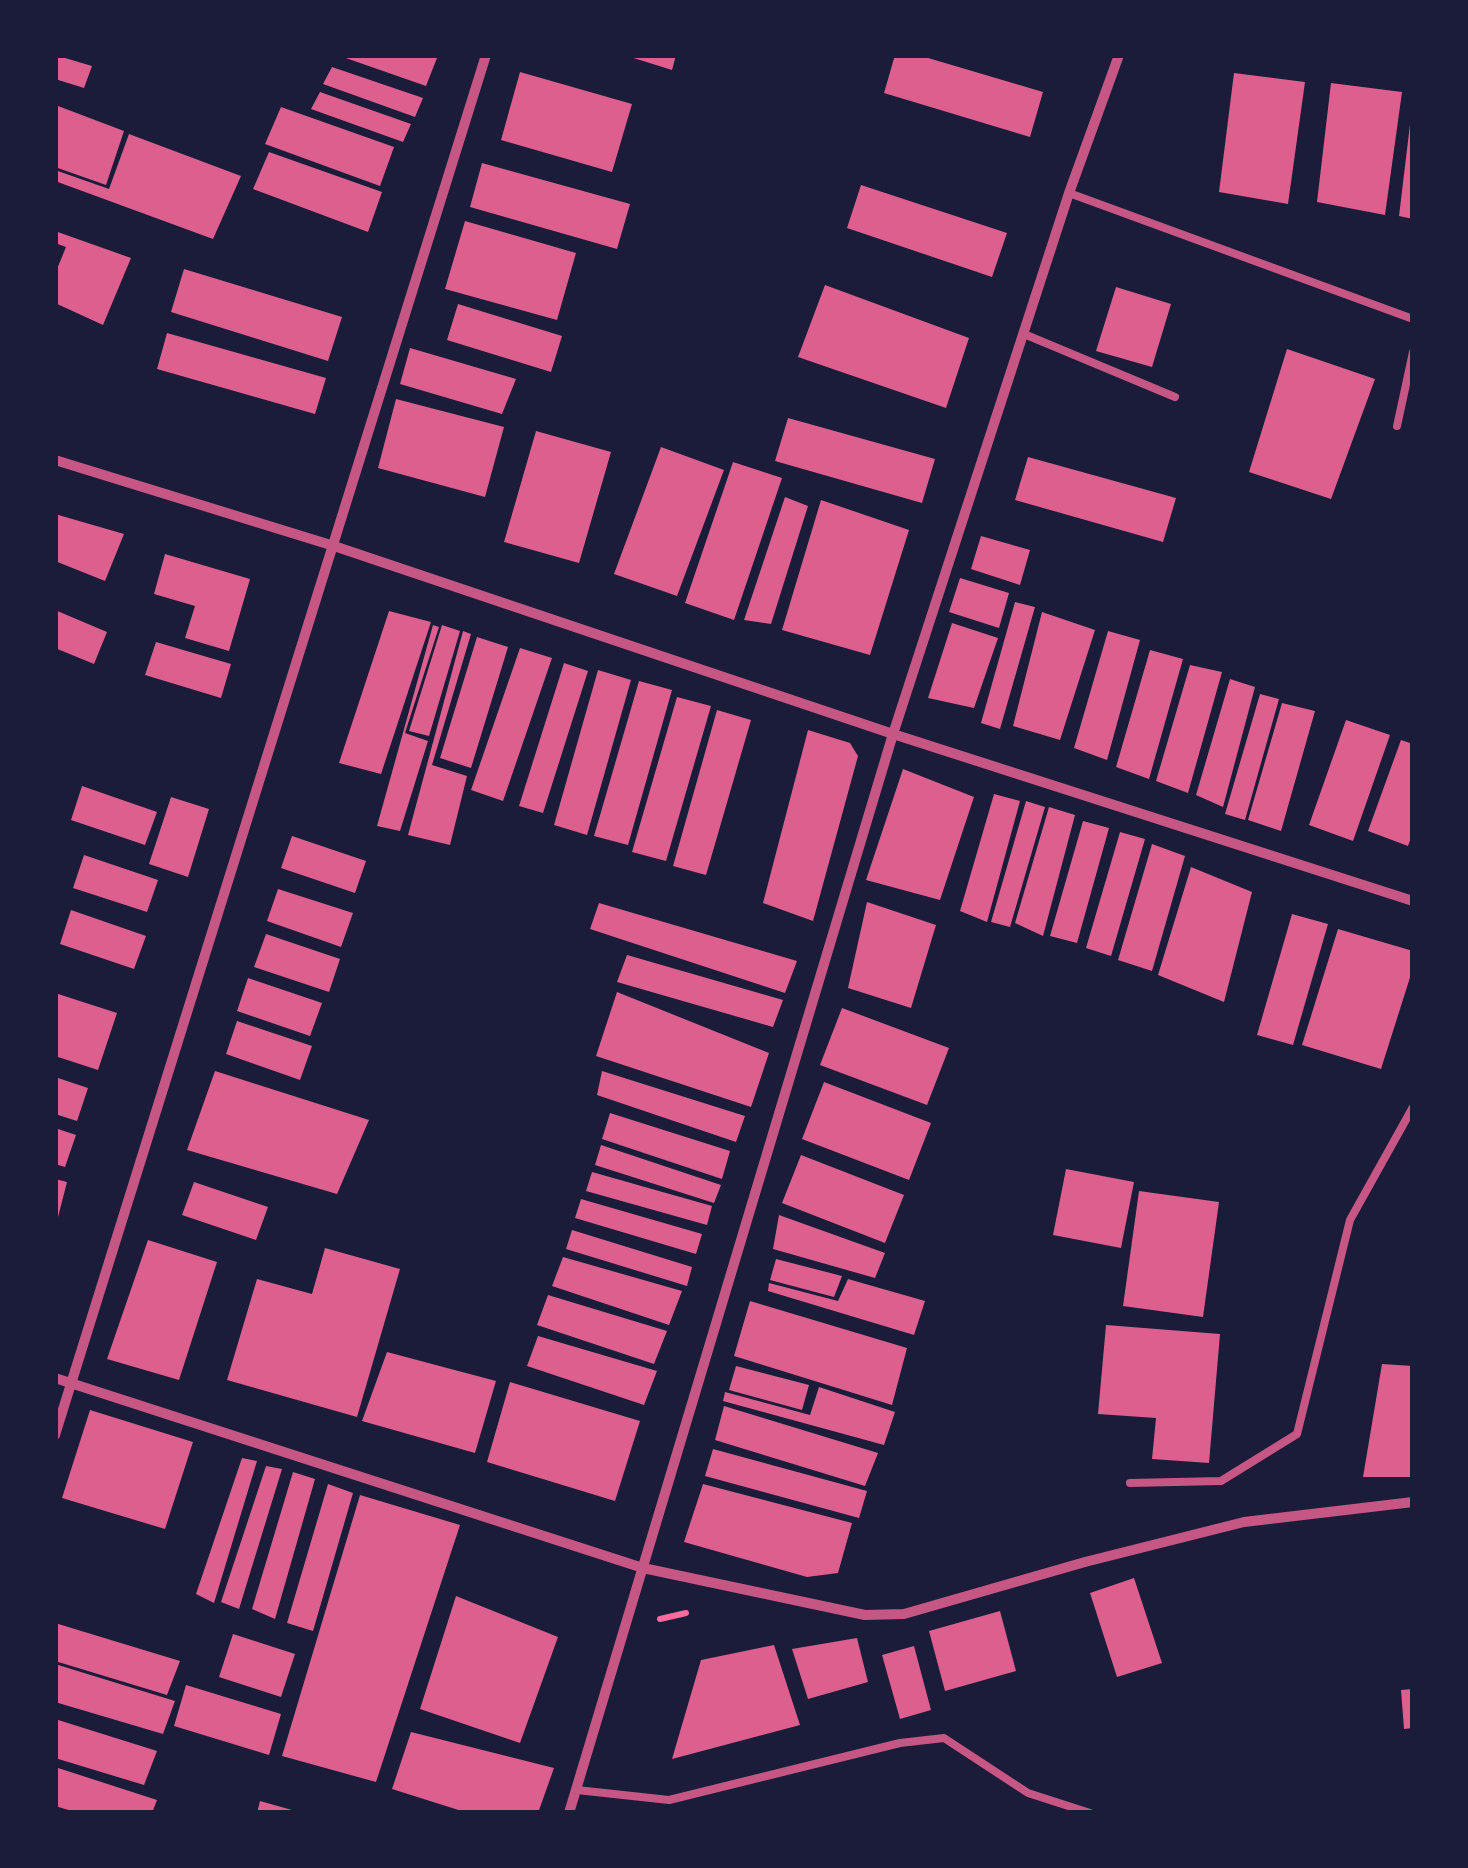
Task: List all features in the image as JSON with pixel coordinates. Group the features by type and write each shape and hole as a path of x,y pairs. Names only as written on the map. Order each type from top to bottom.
{"street":[{"path":"55,1435 486,55"},
{"path":"569,1813 893,734 1070,193 1120,55"},
{"path":"55,460 334,546 893,734 1413,901"},
{"path":"55,1378 643,1568 886,1616 1244,1522 1413,1502"}],"lane":[{"path":"1070,193 1413,319"},
{"path":"1024,334 1175,398"},
{"path":"1397,426 1413,352"},
{"path":"1130,1483 1222,1482 1296,1434 1350,1220 1413,1107"},
{"path":"577,1790 670,1800 900,1743 944,1738 1028,1793 1090,1813"}],"path":[{"path":"646,1622 700,1610"}],"building":[{"path":"55,55 92,66 84,88 55,79"},
{"path":"624,55 676,55 672,70"},
{"path":"895,55 918,55 1043,92 1030,137 884,93"},
{"path":"340,56 437,58 426,86"},
{"path":"332,67 423,98 415,117 323,84"},
{"path":"520,72 632,104 612,172 501,140"},
{"path":"1234,73 1305,82 1288,204 1219,192"},
{"path":"1331,83 1402,92 1385,215 1317,202"},
{"path":"320,92 411,124 403,142 311,109"},
{"path":"58,106 124,131 106,185 55,167"},
{"path":"281,107 394,147 380,186 265,144"},
{"path":"1413,116 1413,219 1399,216"},
{"path":"129,134 241,176 213,239 55,181 55,170 109,189"},
{"path":"269,152 382,192 368,232 253,189"},
{"path":"482,163 630,204 617,249 470,207"},
{"path":"861,185 1007,233 992,277 847,228"},
{"path":"465,221 576,253 557,320 445,289"},
{"path":"55,231 131,258 103,325 55,303 55,274 66,247 55,243"},
{"path":"184,269 342,317 328,361 171,312"},
{"path":"825,285 969,338 946,408 798,357"},
{"path":"1116,287 1171,304 1152,367 1096,351"},
{"path":"458,304 562,336 551,372 447,340"},
{"path":"167,333 326,378 315,414 157,369"},
{"path":"410,348 516,379 502,414 400,384"},
{"path":"1287,349 1375,379 1331,499 1249,472"},
{"path":"396,399 504,427 485,497 378,468"},
{"path":"788,418 935,459 922,503 775,461"},
{"path":"536,431 611,452 579,563 504,542"},
{"path":"661,447 724,470 677,596 614,574"},
{"path":"1028,457 1176,498 1163,542 1015,500"},
{"path":"733,462 782,478 734,620 685,603"},
{"path":"785,497 808,506 771,624 744,620"},
{"path":"821,500 909,530 870,655 782,630"},
{"path":"55,514 124,534 105,581 55,561"},
{"path":"981,536 1030,550 1020,585 971,569"},
{"path":"165,554 250,579 229,651 185,638 195,606 154,594"},
{"path":"960,578 1009,593 999,628 949,612"},
{"path":"1015,602 1035,607 1000,729 981,723"},
{"path":"55,610 107,632 94,664 55,648"},
{"path":"389,611 431,622 381,774 339,763"},
{"path":"1042,612 1095,630 1060,740 1013,726"},
{"path":"952,623 998,638 974,708 928,698"},
{"path":"433,625 439,627 405,733 428,741 400,831 377,826"},
{"path":"442,625 460,631 429,736 409,731"},
{"path":"463,631 471,634 432,765 467,776 450,845 408,835"},
{"path":"1108,631 1140,640 1107,760 1074,748"},
{"path":"477,637 508,647 471,768 440,758"},
{"path":"156,642 231,664 221,698 145,675"},
{"path":"520,648 552,658 503,801 471,790"},
{"path":"1150,650 1183,659 1149,779 1116,767"},
{"path":"564,663 588,671 543,813 519,806"},
{"path":"1190,665 1222,672 1188,793 1156,781"},
{"path":"598,670 631,680 587,835 554,825"},
{"path":"1230,679 1255,687 1223,807 1196,795"},
{"path":"639,681 672,690 628,845 594,836"},
{"path":"1260,694 1279,699 1245,820 1225,814"},
{"path":"677,697 711,706 666,861 632,852"},
{"path":"1282,703 1315,711 1281,831 1248,820"},
{"path":"717,710 751,720 706,875 673,866"},
{"path":"1346,720 1390,735 1353,841 1309,825"},
{"path":"808,730 850,743 858,756 813,921 763,903"},
{"path":"1401,740 1413,744 1413,832 1408,846 1368,831"},
{"path":"903,769 974,797 940,900 866,880"},
{"path":"82,786 157,812 145,845 71,820"},
{"path":"994,794 1020,801 987,922 960,911"},
{"path":"171,797 209,809 188,877 149,864"},
{"path":"1026,801 1045,807 1010,927 991,922"},
{"path":"1049,807 1075,815 1043,936 1015,923"},
{"path":"1083,821 1109,828 1077,943 1050,936"},
{"path":"1120,832 1145,839 1111,956 1086,948"},
{"path":"292,836 366,861 355,893 281,868"},
{"path":"1152,844 1185,856 1152,971 1118,960"},
{"path":"84,855 158,880 147,912 73,888"},
{"path":"1191,867 1252,892 1224,1002 1158,975"},
{"path":"278,889 353,913 341,947 267,921"},
{"path":"867,902 936,925 911,1008 848,988"},
{"path":"599,903 797,961 785,993 590,929"},
{"path":"71,910 146,936 134,969 60,944"},
{"path":"1292,914 1328,924 1293,1045 1257,1035"},
{"path":"1338,929 1413,951 1413,968 1381,1069 1302,1045"},
{"path":"266,934 340,959 329,992 254,967"},
{"path":"627,955 783,1000 773,1027 617,982"},
{"path":"248,978 322,1003 310,1036 237,1011"},
{"path":"617,992 769,1053 751,1107 596,1056"},
{"path":"55,993 117,1013 98,1070 55,1056"},
{"path":"842,1008 949,1048 927,1105 820,1065"},
{"path":"237,1021 312,1046 300,1080 226,1054"},
{"path":"215,1071 369,1120 337,1194 187,1150"},
{"path":"602,1071 745,1116 736,1142 597,1095"},
{"path":"55,1077 88,1088 77,1121 55,1114"},
{"path":"824,1082 931,1123 909,1180 802,1139"},
{"path":"610,1113 730,1151 722,1179 602,1139"},
{"path":"55,1128 76,1135 65,1167 55,1164"},
{"path":"601,1145 721,1185 714,1203 595,1165"},
{"path":"801,1155 904,1195 885,1243 782,1203"},
{"path":"1066,1169 1134,1182 1121,1248 1053,1235"},
{"path":"592,1172 712,1206 707,1225 586,1191"},
{"path":"55,1179 67,1182 56,1225 55,1225"},
{"path":"194,1182 268,1207 256,1240 182,1215"},
{"path":"1139,1191 1219,1202 1203,1317 1123,1306"},
{"path":"581,1199 702,1234 696,1254 575,1218"},
{"path":"779,1215 885,1253 875,1278 773,1249"},
{"path":"572,1230 692,1267 687,1286 566,1249"},
{"path":"148,1240 217,1262 179,1380 107,1359"},
{"path":"325,1248 400,1269 357,1417 227,1380 257,1279 312,1294"},
{"path":"563,1257 682,1291 669,1325 552,1286"},
{"path":"776,1259 842,1276 834,1297 770,1280"},
{"path":"848,1279 925,1301 914,1335 768,1291 769,1283 838,1301"},
{"path":"548,1295 667,1331 654,1364 537,1325"},
{"path":"750,1301 907,1348 892,1405 734,1356"},
{"path":"1106,1325 1220,1334 1209,1463 1152,1459 1156,1418 1098,1414"},
{"path":"538,1336 657,1371 644,1405 527,1366"},
{"path":"387,1352 496,1381 475,1453 362,1421"},
{"path":"1382,1364 1413,1366 1413,1477 1363,1477"},
{"path":"736,1366 809,1385 802,1410 729,1390"},
{"path":"510,1382 640,1421 615,1501 487,1462"},
{"path":"819,1387 895,1412 884,1445 723,1401 725,1392 810,1415"},
{"path":"724,1406 878,1453 865,1486 715,1440"},
{"path":"90,1410 193,1442 165,1529 62,1498"},
{"path":"713,1449 867,1491 859,1518 705,1476"},
{"path":"242,1458 257,1461 214,1603 196,1594"},
{"path":"266,1466 282,1469 239,1609 221,1602"},
{"path":"293,1472 315,1479 275,1619 252,1609"},
{"path":"328,1484 353,1493 313,1631 287,1623"},
{"path":"703,1484 852,1523 838,1573 807,1577 684,1542"},
{"path":"360,1495 460,1525 376,1782 282,1756"},
{"path":"1134,1578 1162,1663 1117,1677 1090,1593"},
{"path":"456,1596 558,1637 520,1743 420,1709"},
{"path":"1000,1611 1016,1671 945,1691 929,1631"},
{"path":"55,1623 180,1661 167,1695 55,1661"},
{"path":"233,1634 295,1654 281,1697 219,1677"},
{"path":"857,1638 868,1682 808,1699 792,1649"},
{"path":"774,1645 800,1725 672,1759 701,1660"},
{"path":"914,1646 931,1710 900,1719 882,1655"},
{"path":"55,1664 175,1701 163,1734 55,1702"},
{"path":"186,1685 281,1714 269,1755 174,1726"},
{"path":"1413,1689 1413,1728 1404,1729 1401,1690"},
{"path":"55,1719 157,1751 144,1785 55,1758"},
{"path":"411,1732 554,1768 538,1813 468,1813 392,1789"},
{"path":"55,1767 157,1800 152,1813 79,1813 55,1806"},
{"path":"260,1801 299,1812 299,1813 257,1813"}]}
